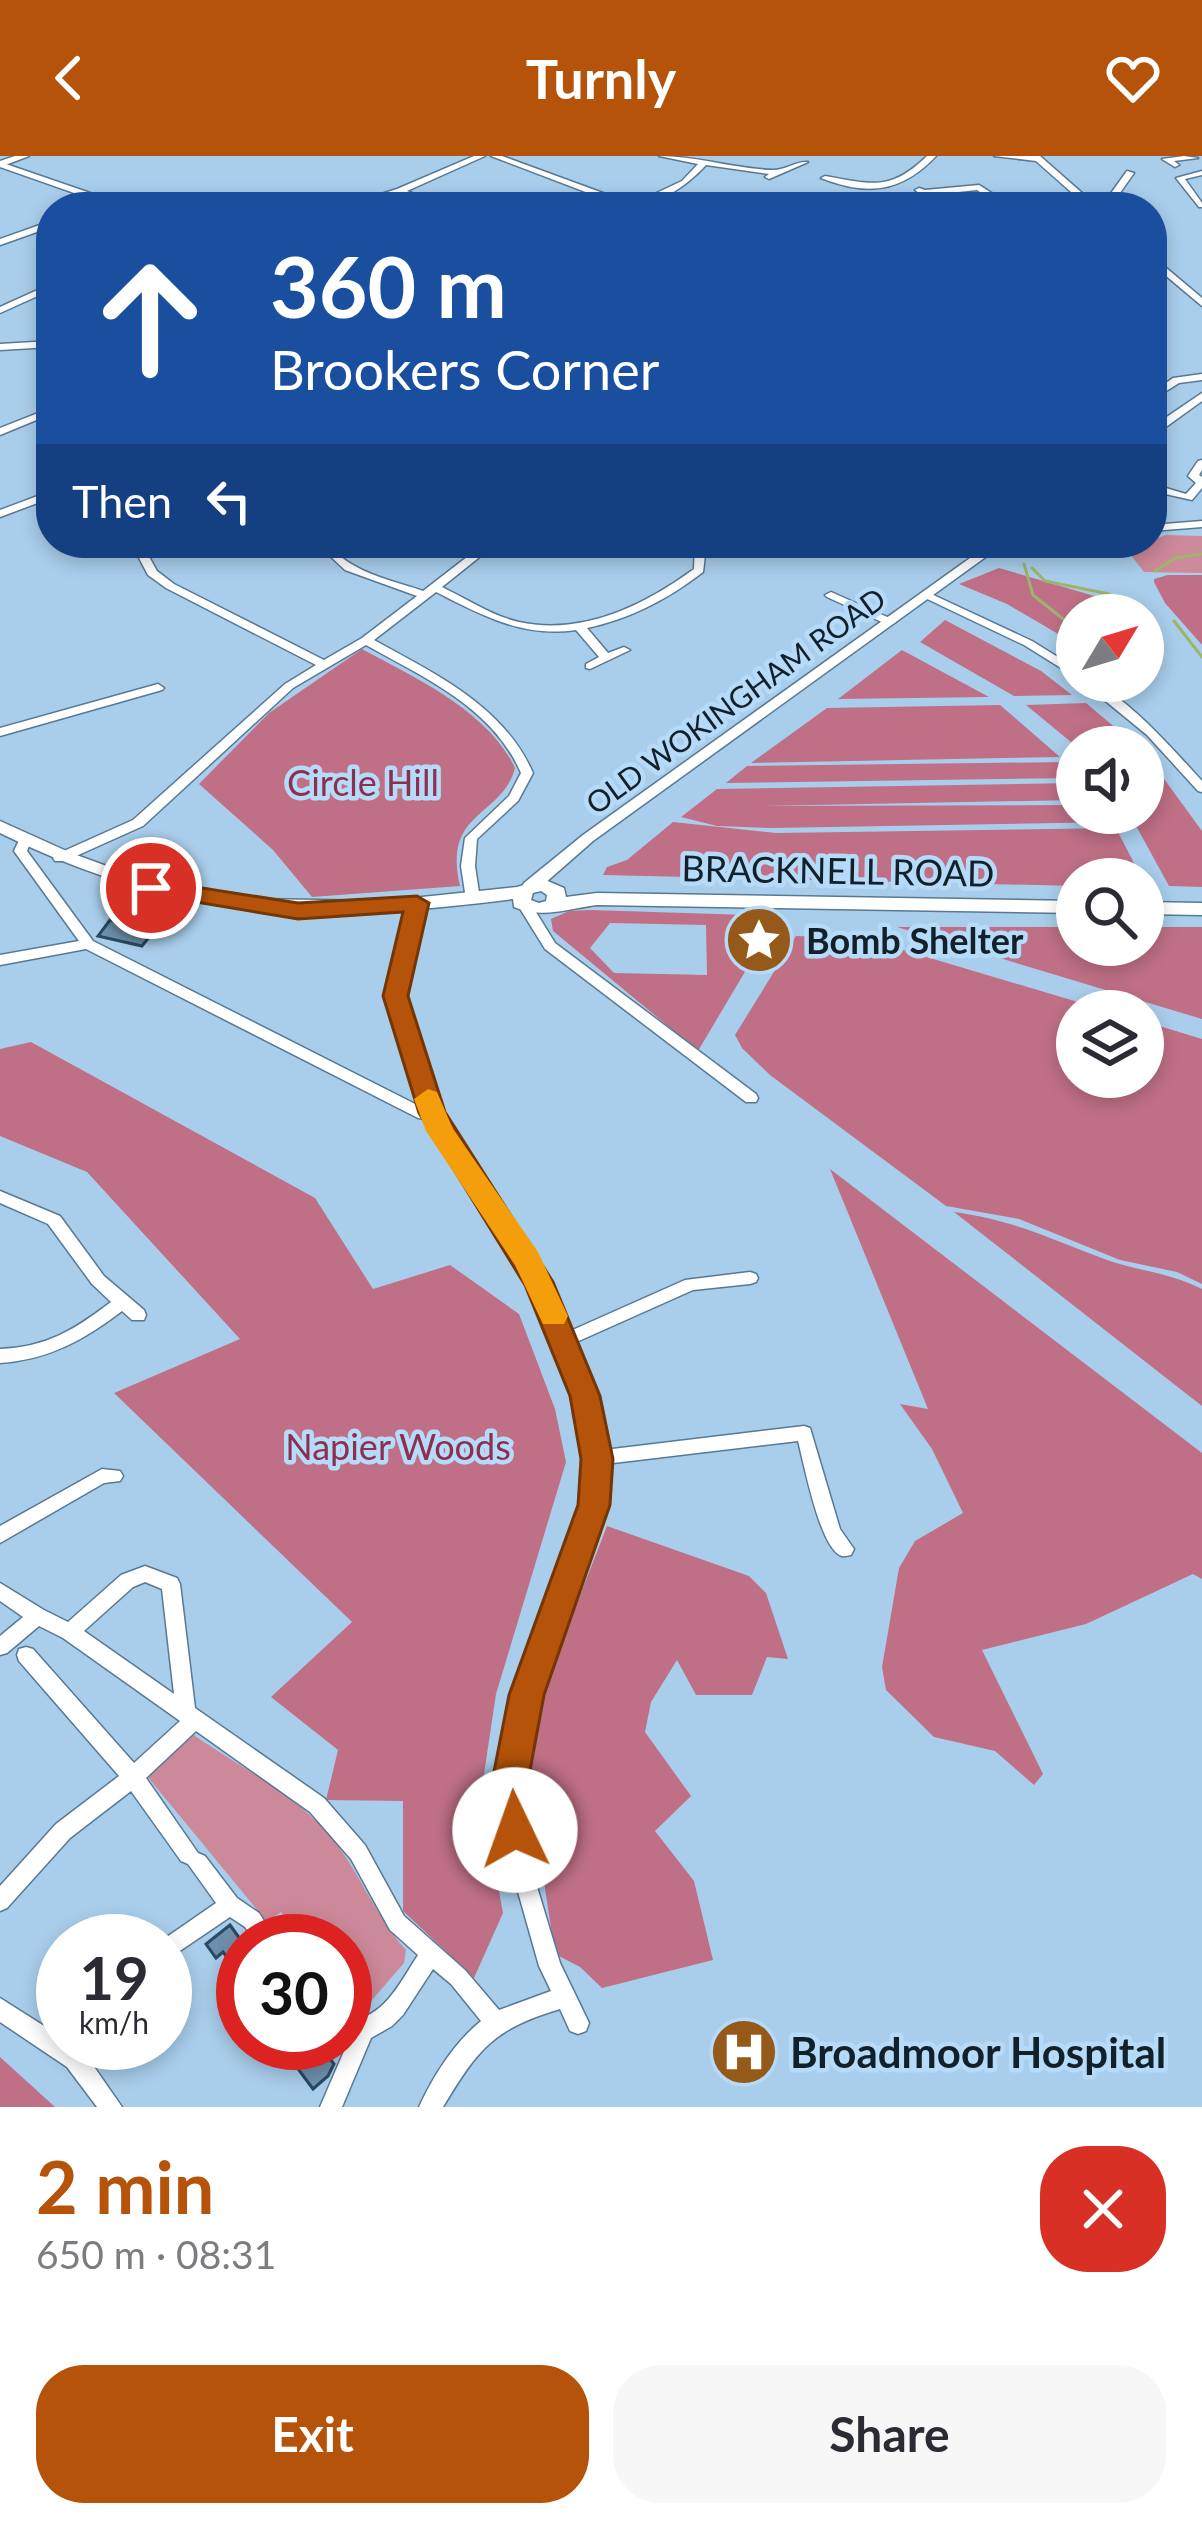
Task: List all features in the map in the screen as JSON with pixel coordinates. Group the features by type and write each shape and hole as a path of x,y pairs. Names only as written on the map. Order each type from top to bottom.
{"main road":[{"name":"BRACKNELL ROAD","path":"0,826 60,858 118,880 234,904 323,911 476,899 1056,907"},
{"path":"1164,908 1202,909"}],"street":[{"path":"0,164 24,156"},
{"path":"396,192 481,156"},
{"path":"495,156 592,192"},
{"path":"663,156 778,173"},
{"path":"907,182 932,156"},
{"path":"998,156 1037,157 1076,192"},
{"path":"1174,165 1166,159 1195,157 1202,170 1180,178 1199,201"},
{"path":"666,192 685,183 704,162"},
{"path":"767,178 804,162"},
{"path":"0,164 74,192"},
{"path":"1118,171 1136,174 1118,192"},
{"path":"825,178 868,185 907,182 921,192"},
{"path":"932,192 979,187 991,192"},
{"path":"0,242 36,229"},
{"path":"1167,274 1202,303"},
{"path":"0,310 36,294"},
{"path":"0,347 36,345"},
{"path":"1167,386 1176,380 1202,377"},
{"path":"1167,422 1201,397"},
{"path":"0,432 36,417"},
{"path":"1167,492 1188,498 1202,482 1193,476 1202,464"},
{"path":"0,514 36,500"},
{"path":"1167,525 1202,524"},
{"path":"147,558 152,573 170,586 322,664"},
{"path":"338,558 349,568 430,591 520,626 579,626 636,609 699,570 700,558"},
{"path":"60,858 138,823 254,713 322,664 366,640 472,558"},
{"name":"OLD WOKINGHAM ROAD","path":"538,901 562,859 972,558"},
{"path":"818,603 836,593 890,622"},
{"path":"927,595 997,627 1056,662"},
{"path":"579,626 604,656"},
{"path":"366,640 460,696 520,749 527,773 514,798 471,838 468,866 476,899"},
{"path":"590,666 624,650"},
{"path":"0,732 158,688"},
{"path":"1113,702 1150,732 1202,788"},
{"path":"26,841 20,850 88,944 423,1114 432,1113"},
{"path":"538,901 550,946 751,1098"},
{"path":"417,903 396,996 432,1113 527,1260 585,1396 597,1459 594,1505 527,1695 508,1792 521,1867 562,1998 578,2023"},
{"path":"0,961 88,944"},
{"path":"4,1192 54,1220 98,1280 139,1315"},
{"path":"563,1341 691,1285 750,1279"},
{"path":"0,1356 59,1348 122,1302"},
{"path":"597,1459 804,1432 832,1532 845,1549"},
{"path":"0,1535 102,1476 114,1476"},
{"path":"70,1632 128,1581 145,1574 171,1584 190,1718"},
{"path":"0,1591 70,1632 317,1805 358,1852 397,1923 458,1977 495,2020"},
{"path":"0,1647 37,1616"},
{"path":"26,1655 133,1778 230,1905 243,1914"},
{"path":"0,1901 63,1831 133,1778 190,1718"},
{"path":"192,1932 230,1905"},
{"path":"372,2027 380,2025 430,1956"},
{"path":"430,2107 465,2050 495,2020 562,1998"},
{"path":"0,2009 36,2028"},
{"path":"91,2070 111,2107"},
{"path":"332,2107 342,2070"}],"shaded area":[{"path":"1167,535 1202,536 1202,573 1144,572 1133,558 1167,558"},
{"path":"192,1734 277,1789 322,1827 345,1856 406,1950 404,1963 372,2000 372,1914 260,1914 142,1770"}],"green space":[{"path":"999,568 1088,594 1056,594 1056,633 1007,604 959,584"},
{"path":"1202,575 1202,645 1165,603 1154,579"},
{"path":"945,620 1041,671 1056,683 1056,695 1014,696 920,642"},
{"name":"Circle Hill","path":"362,649 469,713 503,748 515,768 508,784 466,828 459,843 460,886 312,897 273,850 199,784 269,713"},
{"path":"902,650 989,697 838,699"},
{"path":"1086,703 1113,726 1056,726 1056,730 1026,705"},
{"path":"1000,705 1056,757 751,763 827,708"},
{"path":"1056,762 1056,778 726,783 747,766"},
{"path":"1164,779 1202,831 1202,887 1169,886 1164,858 1154,858 1141,834 1164,834"},
{"path":"1056,783 1056,800 760,806 1056,805 1056,823 772,828 717,826 681,817 717,789"},
{"path":"673,822 776,833 1056,829 1056,834 1119,834 1131,858 1056,858 1056,886 603,875 607,867 627,860"},
{"path":"569,911 778,916 698,1051 553,931 551,919","holes":["610,923 706,925 707,975 614,973 590,948"]},
{"path":"897,927 1056,927 1056,966 1164,966 1164,927 1202,927 1202,1019 1164,1008 1164,990 1106,990"},
{"path":"796,936 863,938 1056,996 1056,1098 1164,1098 1164,1027 1202,1039 1202,1284 1177,1272 1120,1260 1019,1219 946,1206 770,1075 735,1035"},
{"name":"Napier Woods","path":"31,1042 315,1198 373,1289 450,1265 519,1314 555,1409 566,1462 496,1694 481,1794 503,1913 474,1978 403,1911 403,1801 326,1800 338,1750 271,1697 352,1622 114,1393 240,1339 87,1172 0,1136 0,1049"},
{"path":"830,1169 1202,1453 1202,1579 1193,1574 1086,1624 982,1650 1043,1774 1034,1785 995,1751 934,1737 886,1690 882,1667 899,1568 915,1541 963,1513 932,1449 900,1404 928,1409"},
{"path":"954,1212 1016,1226 1202,1289 1202,1406"},
{"path":"607,1526 749,1576 766,1593 788,1659 767,1657 752,1695 696,1695 677,1660 651,1702 645,1732 691,1796 655,1831 694,1881 713,1960 602,1988 580,1967 555,1954 529,1783 543,1691"},
{"path":"0,2057 55,2107 0,2107"}],"building":[{"path":"110,920 156,928 142,946 98,936"},
{"path":"216,1936 216,1958 206,1944"},
{"path":"299,2070 331,2070 328,2076 313,2089"}],"waterway":[{"path":"1155,571 1175,558 1202,554"},
{"path":"1024,564 1033,595 1056,613"},
{"path":"1032,568 1045,581 1109,594"},
{"path":"1174,621 1202,657"}],"slow traffic":[{"path":"428,1099 440,1131 527,1260 553,1316"}],"place":[{"name":"Bomb Shelter","path":"759,940"},
{"name":"Broadmoor Hospital","path":"744,2052"}],"route":[{"path":"151,888 298,911 417,903 396,996 432,1113 539,1282 585,1396 597,1459 594,1505 582,1546 527,1695 508,1792 515,1830"}]}
